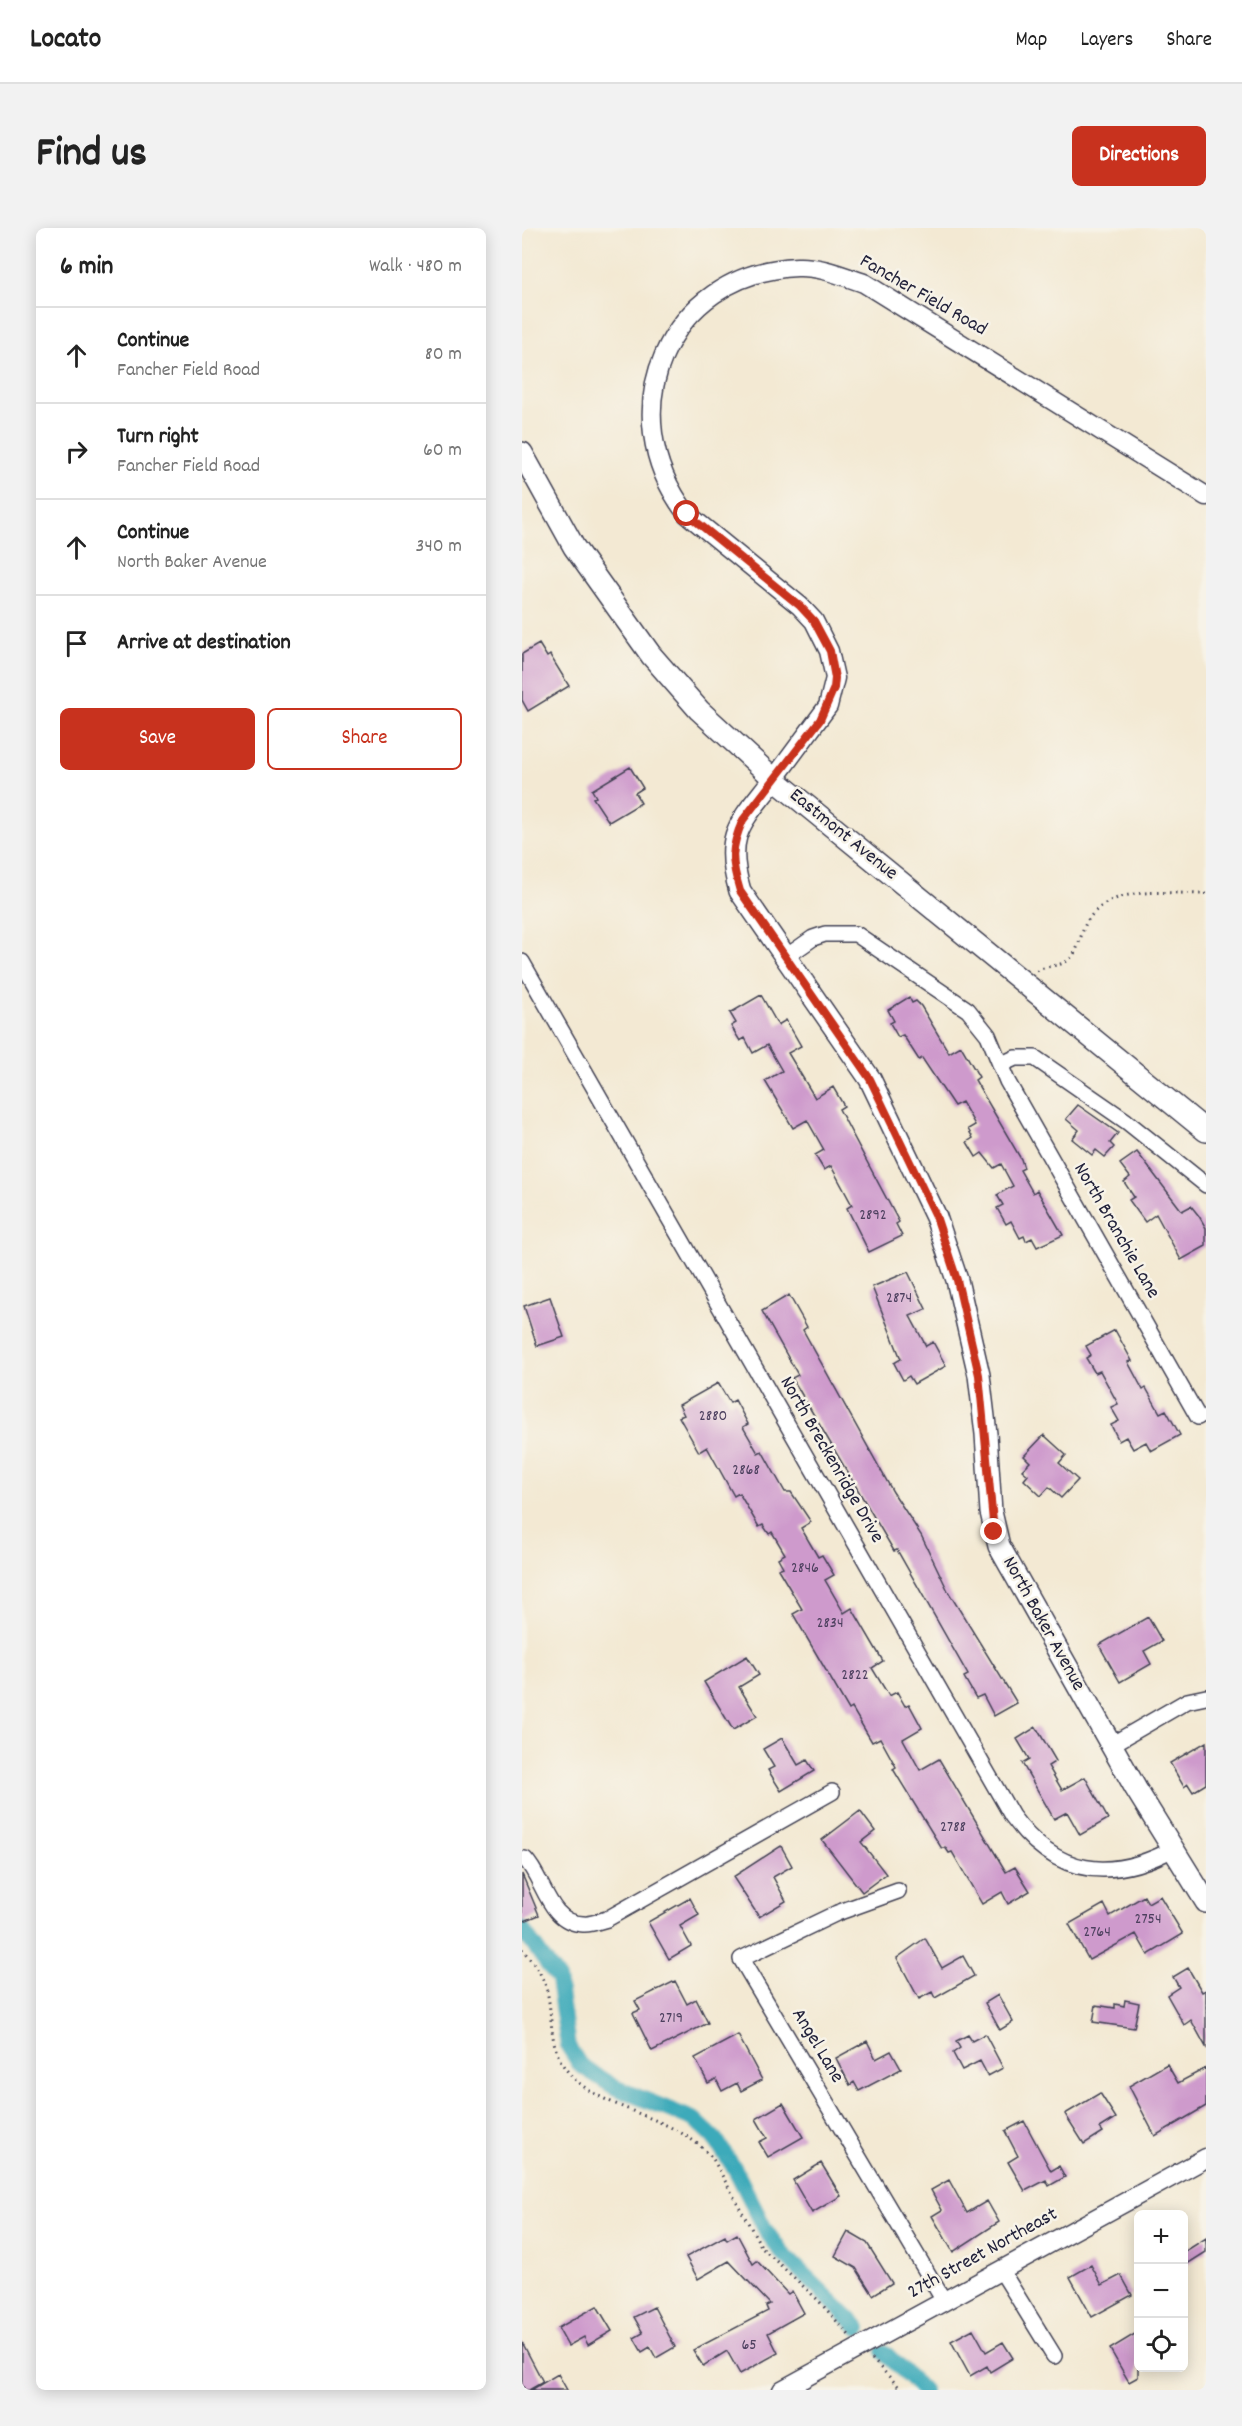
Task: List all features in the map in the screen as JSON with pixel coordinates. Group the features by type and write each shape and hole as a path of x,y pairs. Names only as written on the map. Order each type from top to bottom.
{"main road":[{"name":"Eastmont Avenue","path":"522,453 574,547 651,655 699,710 774,779 1206,1131"},
{"name":"North Baker Avenue","path":"774,779 743,820 733,841 732,864 740,891 870,1079 936,1216 957,1280 979,1375 994,1532 1005,1559 1111,1745 1206,1902"}],"street":[{"name":"Fancher Field Road","path":"774,779 828,706 834,688 834,667 830,651 814,621 687,514 672,495 662,474 653,441 650,405 657,374 668,344 707,298 752,275 798,267 832,272 864,283 1206,496"},
{"name":"North Branchie Lane","path":"786,957 813,938 825,934 856,934 868,939 968,1010 988,1035 1000,1065 1198,1417"},
{"name":"North Breckenridge Drive","path":"522,963 1012,1816 1027,1837 1074,1867 1103,1870 1134,1866 1174,1848"},
{"path":"1000,1065 1015,1058 1035,1058 1126,1120 1206,1185"},
{"path":"1111,1745 1187,1701 1206,1697"},
{"path":"522,1859 525,1859 536,1870 546,1898 563,1917 582,1924 607,1919 832,1792"},
{"name":"Angel Lane","path":"898,1891 837,1913 741,1959 944,2301"},
{"name":"27th Street Northeast","path":"782,2390 1206,2158"},
{"path":"1001,2270 1054,2356"}],"path":[{"path":"1024,982 1039,969 1057,966 1073,956 1088,920 1095,912 1117,899 1132,893 1206,894"},
{"path":"522,1949 545,1983 552,2035 566,2069 594,2092 686,2133 702,2147 712,2159 762,2248 818,2300 860,2348 902,2390"}],"building":[{"path":"539,644 547,657 550,655 569,686 528,711 522,700 522,654"},
{"path":"630,767 643,788 635,793 641,803 609,822 593,798 596,797 592,790"},
{"path":"761,995 778,1025 786,1020 801,1046 788,1053 815,1098 833,1087 844,1106 839,1109 899,1222 896,1224 902,1236 869,1252 847,1208 852,1205 831,1166 824,1170 815,1155 824,1150 807,1120 793,1128 765,1081 782,1071 767,1045 753,1053 745,1038 740,1041 731,1026 736,1023 730,1013"},
{"path":"909,997 912,1003 916,1001 921,1006 949,1053 961,1046 979,1077 975,1080 1021,1159 1024,1168 1020,1170 1033,1193 1037,1190 1063,1235 1037,1247 1032,1238 1026,1241 1024,1236 1020,1238 1011,1221 1006,1224 997,1208 1003,1205 997,1195 1013,1186 1001,1164 994,1168 982,1153 976,1157 967,1142 973,1138 968,1129 975,1125 962,1102 954,1106 922,1058 919,1060 903,1035 898,1037 890,1023 894,1021 888,1010"},
{"path":"1078,1105 1118,1133 1110,1143 1114,1147 1105,1157 1096,1150 1092,1155 1072,1139 1079,1130 1066,1119"},
{"path":"1137,1152 1182,1211 1191,1206 1206,1228 1206,1246 1181,1260 1156,1214 1145,1222 1129,1200 1134,1197 1124,1182 1130,1177 1120,1164"},
{"path":"908,1272 926,1309 910,1316 926,1346 933,1342 946,1366 914,1384 909,1376 903,1380 894,1363 901,1359 872,1287"},
{"path":"789,1295 807,1327 803,1330 893,1492 921,1535 949,1593 1017,1703 994,1716 983,1695 976,1698 964,1677 968,1675 897,1550 894,1551 792,1378 798,1375 762,1311"},
{"path":"550,1297 564,1337 537,1346 524,1306"},
{"path":"1115,1330 1132,1361 1128,1362 1143,1390 1146,1388 1160,1413 1166,1410 1180,1435 1151,1451 1146,1442 1133,1449 1126,1437 1119,1441 1111,1425 1119,1421 1111,1407 1118,1404 1100,1371 1095,1373 1086,1358 1091,1355 1086,1346"},
{"path":"718,1383 730,1403 735,1400 748,1424 743,1427 758,1453 762,1451 785,1492 791,1492 811,1522 801,1528 818,1557 822,1555 834,1575 825,1580 844,1613 852,1608 883,1661 872,1668 889,1696 897,1692 905,1706 909,1704 922,1728 903,1739 920,1770 939,1759 1006,1872 1015,1867 1030,1891 1008,1904 1002,1892 982,1904 952,1852 949,1853 945,1847 942,1849 893,1769 896,1767 880,1738 872,1742 852,1708 849,1710 793,1614 802,1609 778,1569 783,1567 778,1558 785,1554 772,1532 769,1534 763,1525 759,1527 739,1493 734,1496 707,1447 699,1452 679,1417 684,1415 679,1405"},
{"path":"1044,1435 1066,1455 1059,1463 1078,1480 1061,1498 1049,1487 1041,1496 1024,1480 1028,1475 1022,1470 1030,1462 1024,1456"},
{"path":"1148,1617 1162,1641 1144,1651 1151,1664 1120,1682 1099,1645"},
{"path":"747,1656 759,1675 739,1687 757,1716 733,1730 704,1682"},
{"path":"1036,1727 1056,1761 1048,1766 1062,1790 1085,1777 1108,1819 1080,1835 1067,1812 1054,1819 1022,1763 1029,1759 1017,1739"},
{"path":"782,1738 798,1765 807,1760 814,1771 781,1791 768,1770 774,1767 763,1749"},
{"path":"1206,1742 1206,1784 1193,1792 1188,1784 1184,1787 1170,1763"},
{"path":"860,1811 875,1831 861,1842 886,1874 862,1892 822,1840"},
{"path":"781,1846 792,1866 773,1877 786,1901 759,1917 733,1877"},
{"path":"522,1874 539,1915 522,1922"},
{"path":"1144,1896 1148,1903 1160,1896 1183,1934 1148,1955 1136,1934 1089,1960 1069,1924 1104,1904 1110,1916"},
{"path":"690,1898 699,1915 680,1926 691,1946 669,1959 648,1922"},
{"path":"925,1938 942,1968 963,1956 974,1976 935,1998 932,1992 919,1999 897,1958"},
{"path":"1188,1968 1202,1992 1206,1990 1206,2047 1191,2020 1184,2025 1167,1995 1179,1987 1173,1977"},
{"path":"675,1981 687,2004 696,1999 708,2023 652,2051 633,2013 640,2010 635,2001"},
{"path":"998,1995 1013,2022 1000,2030 985,2003"},
{"path":"1125,2000 1139,2003 1134,2028 1093,2022 1096,2005 1115,2008 1115,2004 1124,2006"},
{"path":"985,2034 1003,2068 988,2076 980,2061 962,2070 953,2053 960,2048 956,2041 968,2035 972,2041"},
{"path":"738,2035 762,2080 741,2091 737,2083 722,2091 716,2079 708,2083 695,2058"},
{"path":"867,2041 876,2059 891,2051 901,2069 859,2091 854,2082 850,2085 836,2058"},
{"path":"1167,2064 1178,2083 1206,2068 1206,2106 1155,2136 1129,2086"},
{"path":"1100,2093 1116,2118 1100,2128 1103,2132 1084,2144 1065,2114"},
{"path":"783,2103 803,2137 768,2157 759,2142 767,2138 756,2119"},
{"path":"1024,2121 1051,2171 1059,2166 1065,2177 1049,2186 1046,2180 1025,2191 1008,2162 1018,2156 1005,2131"},
{"path":"821,2163 841,2196 812,2213 793,2180"},
{"path":"949,2180 967,2213 987,2201 999,2222 953,2252 932,2216 942,2210 931,2190"},
{"path":"848,2232 867,2243 892,2283 873,2295 856,2268 835,2256"},
{"path":"737,2234 753,2264 757,2261 788,2294 792,2291 804,2313 768,2333 778,2353 740,2374 727,2351 703,2366 693,2350 768,2311 766,2306 770,2304 729,2261 698,2279 686,2257 725,2236 727,2240"},
{"path":"1206,2238 1206,2252 1188,2263 1188,2249"},
{"path":"1091,2265 1102,2285 1121,2275 1132,2295 1092,2317 1070,2277"},
{"path":"597,2306 612,2331 588,2345 584,2337 568,2346 558,2328"},
{"path":"654,2307 675,2347 656,2358 650,2347 642,2352 634,2338 643,2333 634,2317"},
{"path":"973,2329 986,2352 1003,2342 1013,2358 990,2372 987,2366 970,2376 951,2341"},
{"path":"1134,2334 1134,2372 1138,2372 1138,2377 1129,2382 1110,2349"},
{"path":"522,2342 543,2382 529,2390 525,2390 522,2385"},
{"path":"558,2374 567,2390 531,2390"}],"waterway":[{"path":"522,1929 558,1979 568,2046 580,2065 614,2087 695,2120 715,2139 735,2169 766,2231 781,2252 859,2328"},
{"path":"884,2352 923,2390"}],"route":[{"path":"687,514 800,606 814,621 830,651 835,678 828,706 820,720 743,820 733,841 732,864 740,891 870,1079 913,1163 936,1216 957,1280 979,1375 994,1532"}]}
